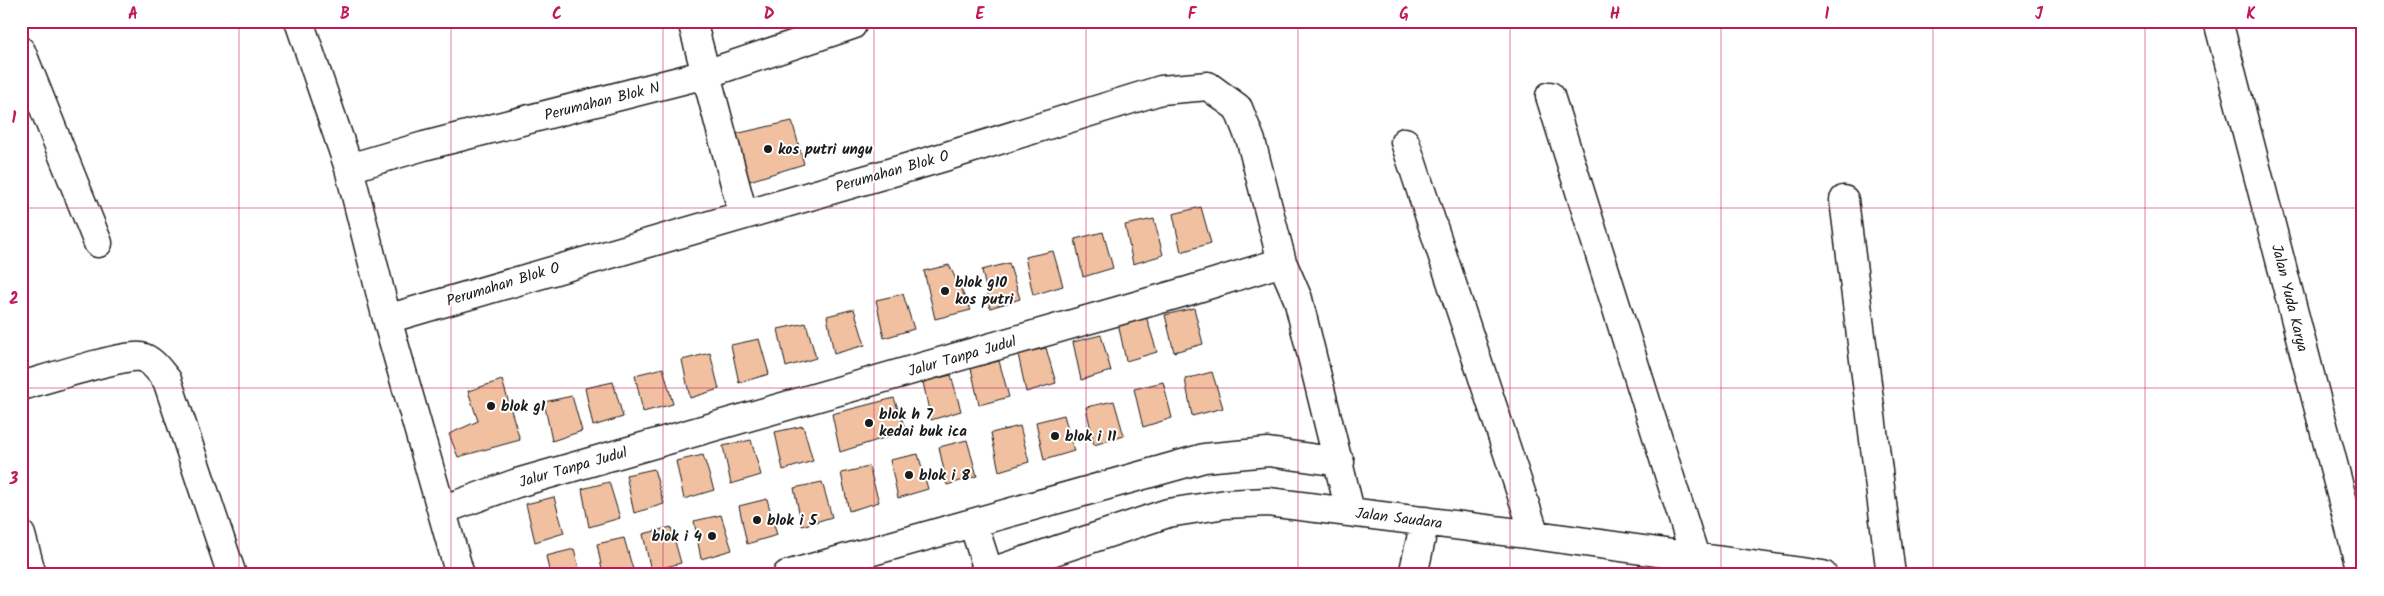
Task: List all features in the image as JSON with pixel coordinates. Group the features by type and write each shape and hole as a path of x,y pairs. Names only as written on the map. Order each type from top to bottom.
{"street":[{"path":"299,21 349,168 387,319 460,575"},
{"path":"692,21 742,214"},
{"name":"Jalan Yuda Karya","path":"2218,21 2362,575"},
{"name":"Perumahan Blok N","path":"349,168 424,146 706,74 852,25"},
{"path":"21,50 98,243"},
{"name":"Perumahan Blok O","path":"387,319 742,214 944,157 1161,90 1208,86 1238,108 1252,142 1282,262"},
{"path":"1550,96 1695,557"},
{"path":"1405,142 1535,535"},
{"path":"1844,200 1891,575"},
{"path":"1282,262 1298,299 1340,462 1350,511"},
{"name":"Jalur Tanpa Judul","path":"442,510 517,483 1179,294 1282,262"},
{"path":"21,386 117,361 141,357 154,364 166,380 232,575"},
{"path":"787,575 1204,458 1268,452 1340,462"},
{"name":"Jalan Saudara","path":"986,574 1168,513 1226,504 1268,502 1350,511 1695,557 1784,573 1823,575"},
{"path":"1413,575 1425,521"},
{"path":"973,523 986,574"},
{"path":"21,535 32,575"}],"building":[{"name":"kos putri ungu","path":"792,121 804,164 743,183 731,135"},
{"path":"1201,207 1211,243 1181,252 1173,214"},
{"path":"1154,219 1163,255 1133,264 1125,225"},
{"path":"1103,232 1113,268 1083,277 1075,239"},
{"path":"1053,251 1063,286 1033,295 1025,257"},
{"path":"1009,263 1020,299 990,308 982,270"},
{"name":"blok g10 kos putri","path":"949,265 971,310 935,319 924,271"},
{"path":"903,294 914,329 884,338 876,300"},
{"path":"1194,308 1203,344 1174,352 1165,315"},
{"path":"854,309 865,345 834,354 827,316"},
{"path":"1146,316 1157,352 1126,361 1118,323"},
{"path":"806,323 816,358 786,367 778,329"},
{"path":"1101,335 1111,371 1081,380 1073,342"},
{"path":"759,339 769,374 739,383 731,345"},
{"path":"1046,348 1056,383 1026,392 1018,354"},
{"path":"710,353 719,389 690,398 682,360"},
{"path":"999,361 1009,397 979,405 971,368"},
{"path":"663,368 673,404 643,412 635,375"},
{"path":"1212,372 1223,408 1192,416 1185,379"},
{"path":"951,375 961,411 931,420 923,382"},
{"name":"blok g1","path":"502,380 520,440 458,457 449,434 478,421 468,391"},
{"path":"613,382 623,417 593,426 585,388"},
{"path":"1163,382 1172,418 1143,427 1134,389"},
{"path":"572,396 582,431 552,441 544,402"},
{"name":"blok h 7 kedai buk ica","path":"894,398 906,431 840,452 832,414"},
{"path":"1114,401 1124,436 1094,445 1086,407"},
{"name":"blok i 11","path":"1064,415 1074,451 1044,460 1036,422"},
{"path":"803,426 813,461 783,470 775,432"},
{"path":"1020,426 1029,462 999,471 991,433"},
{"path":"751,440 761,475 731,484 723,446"},
{"path":"967,440 977,476 947,485 939,447"},
{"name":"blok i 8","path":"918,454 928,489 898,498 890,460"},
{"path":"703,455 714,490 684,499 676,461"},
{"path":"869,467 879,502 849,511 841,473"},
{"path":"654,469 664,504 634,513 626,475"},
{"path":"609,482 620,518 589,527 582,489"},
{"path":"822,482 832,517 802,526 794,488"},
{"path":"554,497 564,533 535,542 526,504"},
{"name":"blok i 5","path":"767,499 777,535 747,544 739,506"},
{"name":"blok i 4","path":"721,515 732,550 701,559 694,521"},
{"path":"671,527 681,563 651,571 643,534"},
{"path":"624,538 634,573 603,575 597,544"},
{"path":"574,549 581,575 550,575 546,556"}],"place":[{"name":"kos putri ungu","path":"768,149"},
{"name":"blok g10 kos putri","path":"945,291"},
{"name":"blok g1","path":"491,406"},
{"name":"blok h 7 kedai buk ica","path":"869,423"},
{"name":"blok i 11","path":"1055,436"},
{"name":"blok i 8","path":"909,475"},
{"name":"blok i 5","path":"757,520"},
{"name":"blok i 4","path":"712,536"}]}
